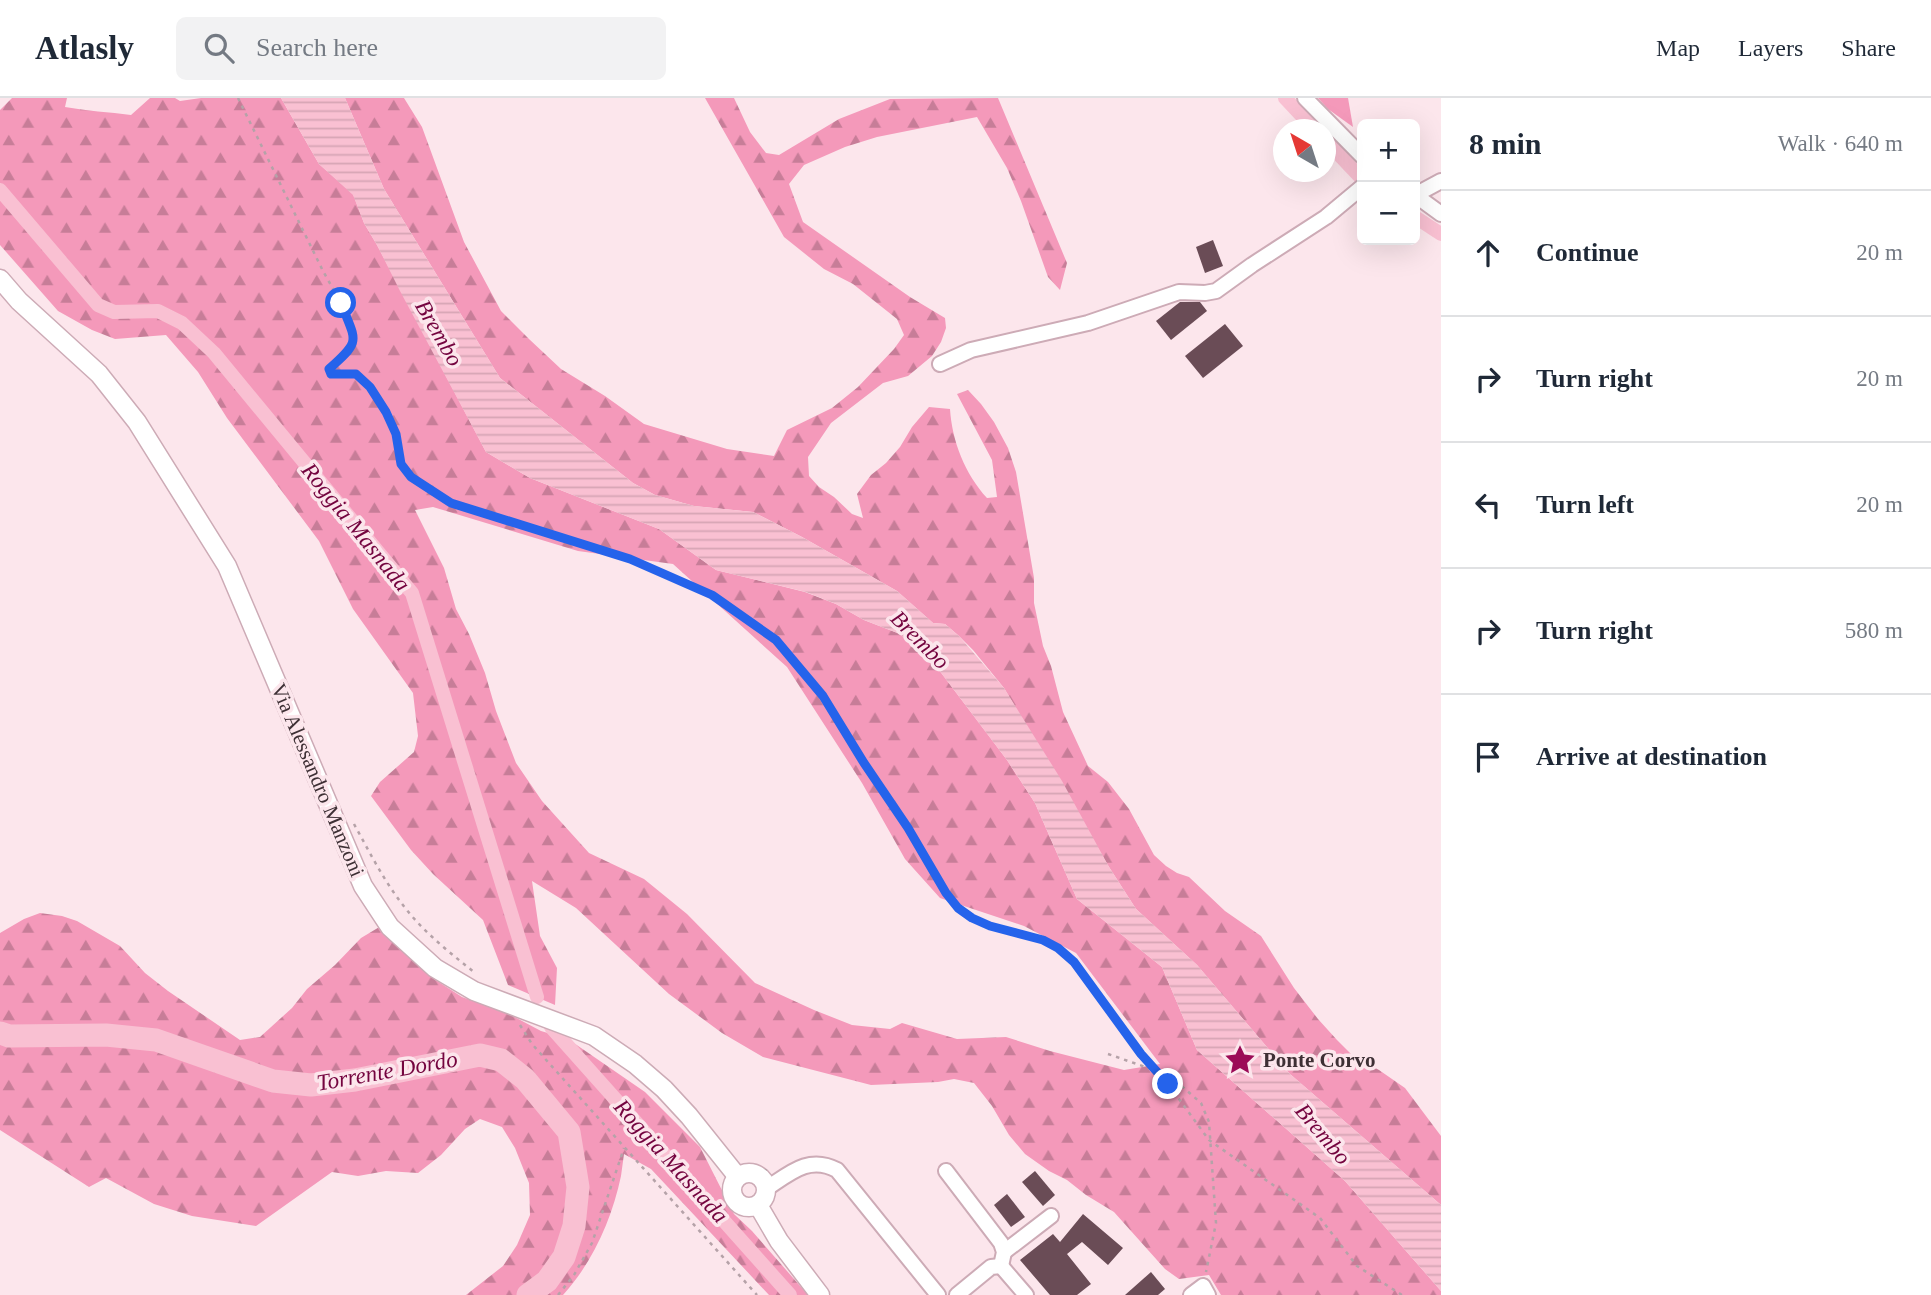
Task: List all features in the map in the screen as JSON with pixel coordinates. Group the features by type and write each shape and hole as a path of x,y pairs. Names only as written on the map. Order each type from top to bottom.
{"street":[{"path":"1305,98 1357,151"},
{"path":"1420,192 1441,181"},
{"path":"940,364 971,350 1088,323 1179,292 1216,291 1326,217 1357,192"},
{"path":"1420,199 1441,214"},
{"name":"Via Alessandro Manzoni","path":"0,279 19,301 99,374 137,422 226,566 363,886 390,927 435,968 474,991 594,1036 635,1064 664,1089 689,1116 737,1176"},
{"path":"820,1295 779,1241 762,1197 764,1180 747,1172 737,1176 732,1183 734,1200 741,1206 749,1207 762,1197 790,1173 812,1163 826,1164 837,1170 938,1295"},
{"path":"946,1171 1001,1243 1002,1259 1026,1295"},
{"path":"957,1295 1051,1216"}],"path":[{"path":"239,98 341,303 354,335 352,346 329,369 331,374 356,374 370,387 386,412 396,434 401,464 411,477 451,503 630,559 712,595 776,640 823,696 958,908 990,926 1025,934 1058,948 1074,962 1141,1054 1209,1140 1320,1218 1357,1266 1402,1295"},
{"path":"352,820 375,864 406,909 444,948 480,977"},
{"path":"516,1020 532,1044 757,1295"},
{"path":"1108,1054 1156,1071 1177,1082 1201,1103 1209,1122 1216,1223 1201,1292"},
{"path":"558,1295 574,1275 592,1243 624,1148"}],"green space":[{"path":"12,98 67,98 65,107 131,115 150,98 175,98 180,101 201,98 281,98 319,164 353,194 364,223 486,452 530,478 659,529 716,570 805,592 900,634 939,670 1007,760 1035,803 1077,899 1162,967 1197,1050 1345,1181 1441,1291 1441,1295 1221,1295 1209,1275 1179,1279 1165,1269 1114,1212 1025,1154 974,1083 954,1079 871,1085 763,1057 722,1033 669,994 576,908 532,881 540,936 557,968 555,1005 508,985 483,920 411,850 371,796 380,782 414,752 418,736 413,693 353,609 319,541 227,418 198,372 166,335 115,339 92,330 58,311 0,245 0,110","holes":["433,507 578,551 673,564 787,667 862,783 905,859 940,898 1024,926 1076,953 1160,1064 1124,1070 1006,1037 957,1039 902,1023 890,1029 852,1025 755,983 687,914 644,879 589,853 542,801 516,763 485,673 456,609 444,568 415,510"]},
{"path":"345,98 404,98 422,127 464,242 501,311 561,369 644,424 727,449 774,456 787,430 832,408 858,387 904,335 897,319 853,284 824,269 784,237 705,98 734,98 750,132 766,153 779,155 839,119 890,99 998,98 1067,263 1060,290 1048,277 1007,168 977,117 877,137 845,147 804,165 789,184 803,222 910,297 945,318 946,328 932,356 908,376 883,383 831,423 808,457 809,476 852,514 863,518 857,494 871,475 900,447 929,407 950,409 957,445 966,468 987,498 997,497 992,460 957,394 968,390 981,404 1008,448 1016,472 1034,578 1034,603 1043,646 1063,712 1088,766 1108,782 1129,809 1154,855 1177,873 1189,877 1225,911 1261,936 1294,988 1337,1040 1353,1056 1405,1088 1441,1136 1441,1205 1290,1074 1197,965 1136,909 1004,688 959,636 945,624 933,623 897,591 753,512 694,506 655,495 633,483 500,378 384,189"},
{"path":"1318,98 1348,98 1353,127 1328,109"},
{"path":"40,913 77,921 120,946 145,973 240,1040 260,1037 361,938 381,926 434,979 462,997 507,1013 541,1031 568,1039 645,1092 700,1147 734,1214 808,1295 769,1295 651,1169 624,1154 621,1176 607,1224 583,1269 563,1295 466,1295 503,1266 517,1245 530,1215 529,1183 515,1148 502,1127 480,1119 465,1129 441,1155 418,1173 386,1171 358,1176 332,1172 256,1226 192,1216 154,1204 106,1178 89,1187 0,1130 0,933"}],"water":[{"name":"Brembo","path":"281,98 345,98 384,189 500,378 633,483 655,495 694,506 753,512 897,591 933,623 945,624 959,636 1004,688 1062,781 1109,867 1136,909 1197,965 1290,1074 1441,1205 1441,1291 1345,1181 1197,1050 1162,967 1077,899 1035,803 1007,760 939,670 900,634 806,592 716,570 659,529 530,478 486,452 364,223 353,195 319,164"}],"building":[{"path":"1213,240 1223,266 1205,273 1196,247"},
{"path":"1180,302 1200,302 1207,311 1171,340 1156,321"},
{"path":"1225,324 1243,346 1203,378 1185,356"},
{"path":"1035,1171 1055,1195 1043,1206 1022,1182"},
{"path":"1007,1194 1025,1217 1011,1227 994,1205"},
{"path":"1083,1214 1123,1248 1108,1265 1082,1242 1067,1254 1091,1284 1077,1295 1050,1295 1020,1260 1053,1234 1060,1242"},
{"path":"1151,1272 1165,1289 1158,1295 1125,1295"}],"waterway":[{"path":"1285,98 1305,119"},
{"path":"1336,152 1357,174"},
{"name":"Roggia Masnada","path":"0,190 98,305 114,312 158,311 182,323 214,353 412,593 537,997"},
{"path":"1420,220 1441,234"},
{"name":"Roggia Masnada","path":"551,1027 790,1295"},
{"name":"Torrente Dordo","path":"0,1033 9,1036 106,1035 156,1040 273,1081 311,1085 355,1080 480,1055 501,1060 525,1079 569,1132 578,1187 574,1226 564,1257 547,1281 528,1295"}],"place":[{"name":"Ponte Corvo","path":"1240,1060"}],"route":[{"path":"341,303 354,335 352,346 329,369 331,374 356,374 370,387 386,412 396,434 401,464 411,477 451,503 630,559 712,595 776,640 823,696 958,908 990,926 1025,934 1058,948 1074,962 1141,1054 1168,1084"}]}
